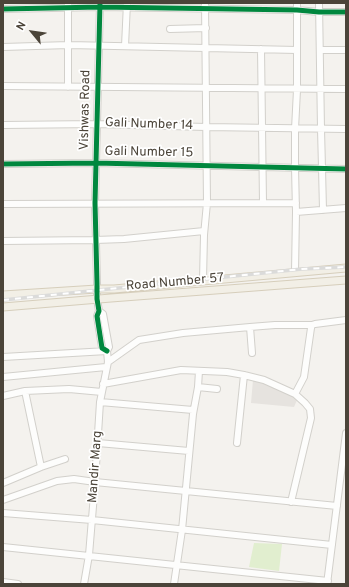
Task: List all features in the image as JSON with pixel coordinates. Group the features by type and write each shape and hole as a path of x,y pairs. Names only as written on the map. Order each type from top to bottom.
{"main road":[{"name":"Road Number 57","path":"3,295 114,289 346,268"},
{"name":"Road Number 57","path":"3,307 346,280"}],"street":[{"path":"319,3 323,210"},
{"path":"3,9 100,5 297,6 319,12 346,12"},
{"name":"Vishwas Road","path":"96,299 95,203 100,5"},
{"path":"125,46 127,5"},
{"path":"68,6 68,87"},
{"path":"203,280 204,233 207,202 205,6"},
{"path":"295,272 296,203 294,167 297,90 297,6"},
{"path":"170,29 206,28"},
{"path":"3,47 68,45 297,50"},
{"path":"261,49 263,203"},
{"path":"320,50 346,50"},
{"path":"3,86 297,90 346,89"},
{"name":"Gali Number 14","path":"3,125 97,124 346,130"},
{"name":"Gali Number 15","path":"3,164 96,163 346,169"},
{"path":"3,204 207,202 296,203"},
{"path":"296,212 346,208"},
{"path":"3,241 124,239 204,233"},
{"name":"Mandir Marg","path":"84,584 89,556 100,402 107,364 106,351 109,346 104,314 99,312 96,299"},
{"path":"3,377 107,364 139,340 183,333 275,325 312,325 346,320"},
{"path":"295,394 304,377 312,325"},
{"path":"250,327 252,353"},
{"path":"3,357 106,351"},
{"path":"103,384 181,370 227,372 264,380 295,394 306,403 310,409 311,418 291,502"},
{"path":"174,584 182,530 193,410 198,388 199,371"},
{"path":"237,443 244,375"},
{"path":"198,388 217,389"},
{"path":"3,396 25,391 69,389 102,392"},
{"path":"25,391 41,467"},
{"path":"100,402 193,410"},
{"path":"3,548 177,565 327,583 346,435"},
{"path":"98,443 189,451"},
{"path":"3,482 65,459"},
{"path":"3,500 62,480 74,479 337,506"},
{"path":"3,513 92,520 332,545"},
{"path":"3,582 18,584"}],"green space":[{"path":"254,543 282,544 279,571 249,567"}],"shaded area":[{"path":"253,380 274,385 298,398 294,407 251,403"}],"railway":[{"path":"3,300 302,269 346,267"}],"cycle path":[{"path":"100,3 95,203 97,299 99,311 97,316 102,348 107,351"},
{"path":"3,9 100,7 346,12"},
{"path":"3,164 96,163 346,169"}]}
